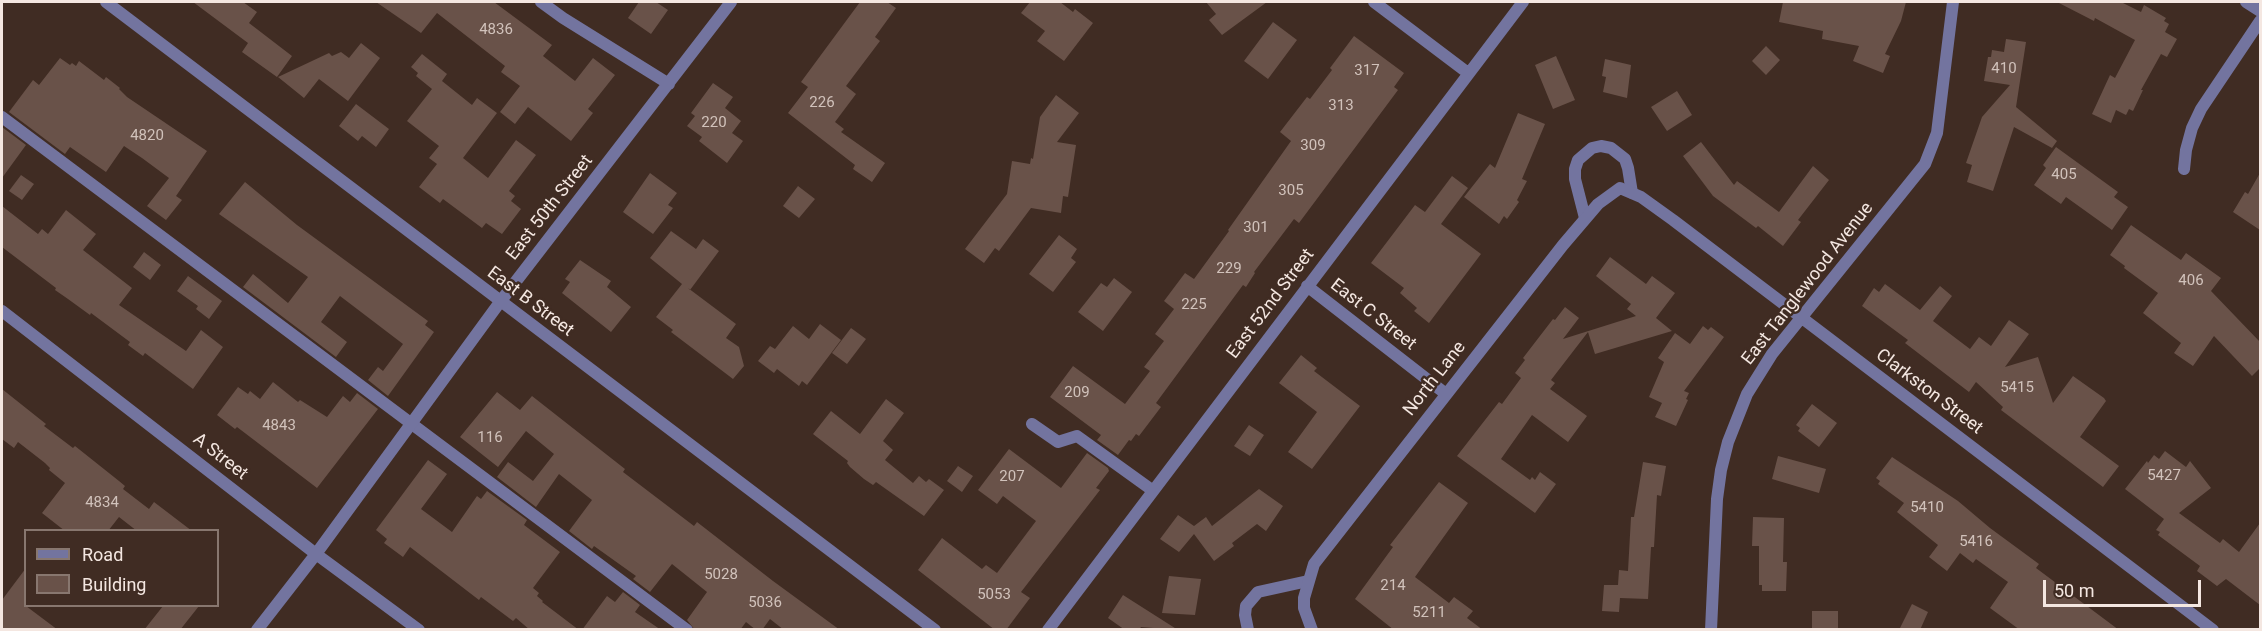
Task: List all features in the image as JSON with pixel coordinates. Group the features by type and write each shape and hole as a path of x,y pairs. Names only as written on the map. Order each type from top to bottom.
{"street":[{"name":"East B Street","path":"106,2 935,630"},
{"path":"541,2 669,84"},
{"name":"East 50th Street","path":"257,630 316,554 500,302 731,2"},
{"path":"1374,2 1468,73"},
{"name":"East 52nd Street","path":"1048,630 1523,2"},
{"name":"East Tanglewood Avenue","path":"1711,630 1717,499 1728,442 1747,394 1772,354 1925,164 1935,143 1953,2"},
{"path":"2246,2 2260,12"},
{"path":"2184,169 2186,150 2201,109 2260,21"},
{"path":"2,117 687,630"},
{"path":"1585,218 1575,179 1575,170 1578,160 1592,148 1601,146 1619,152 1628,168 1632,193"},
{"name":"Clarkston Street","path":"1620,188 1632,193 1673,220 2213,630"},
{"name":"North Lane","path":"1312,630 1305,608 1308,581 1314,564 1585,218 1605,198 1620,188"},
{"name":"East C Street","path":"1307,286 1446,394"},
{"name":"A Street","path":"2,311 316,554 419,630"},
{"path":"1032,424 1058,442 1077,435 1152,490"},
{"path":"1248,630 1246,606 1258,592 1308,581"}],"building":[{"path":"193,2 243,2 257,12 249,23 292,56 277,77 242,52 248,43"},
{"path":"376,2 494,2 552,45 543,56 575,81 593,58 615,75 588,109 593,113 571,141 528,107 515,124 500,112 520,86 501,72 505,66 437,13 421,33"},
{"path":"639,2 656,2 668,10 651,34 628,18"},
{"path":"860,2 887,2 896,8 875,37 880,41 846,86 856,94 835,122 844,129 841,132 885,163 872,182 853,169 855,165 788,113 808,87 801,82"},
{"path":"1030,2 1060,2 1073,12 1075,9 1093,23 1064,61 1037,41 1045,31 1021,13"},
{"path":"1206,2 1267,2 1222,35 1209,20 1216,14"},
{"path":"1783,2 1906,2 1901,21 1885,54 1890,56 1883,73 1853,61 1859,46 1822,39 1823,31 1779,22"},
{"path":"2057,2 2121,2 2141,12 2144,5 2166,18 2164,21 2169,24 2165,32 2177,39 2167,57 2161,54 2141,90 2143,90 2133,111 2129,109 2126,115 2116,110 2111,123 2092,114 2110,75 2115,78 2135,40 2095,18 2094,21"},
{"path":"1273,22 1297,40 1268,79 1244,61"},
{"path":"1354,36 1404,73 1394,87 1398,90 1299,223 1294,219 1254,272 1246,287 1243,285 1156,403 1161,407 1139,436 1136,434 1131,441 1129,440 1118,455 1097,440 1101,435 1050,397 1073,366 1125,404 1150,371 1144,367 1164,341 1155,334 1174,309 1164,301 1185,273 1194,279 1229,231 1291,141 1280,132 1307,97 1310,99"},
{"path":"2006,39 2026,42 2016,107 2057,141 2052,148 2014,127 1993,191 1967,182 1972,165 1966,163 1982,117 2010,85 1984,81 1988,57 1991,57 1992,50 2004,52"},
{"path":"361,43 380,58 348,101 319,79 304,98 278,77 329,53 332,56 341,52 349,58"},
{"path":"1766,46 1780,60 1766,75 1752,61"},
{"path":"422,54 447,74 442,81 472,105 477,98 497,113 463,158 488,178 516,140 536,155 509,191 515,196 511,201 521,209 502,234 486,223 482,228 443,199 440,203 419,187 437,164 429,158 439,146 407,121 432,89 416,76 418,73 411,67"},
{"path":"1556,56 1575,100 1553,109 1535,65"},
{"path":"60,58 76,66 79,61 104,80 106,77 127,97 207,151 176,196 182,200 166,220 147,206 169,178 142,158 124,146 106,172 70,147 65,154 9,112 33,80 39,85"},
{"path":"1605,59 1631,65 1627,98 1603,92 1606,77 1602,76"},
{"path":"713,83 733,97 725,108 741,121 732,133 743,141 727,163 699,141 702,137 687,126 695,116 691,113"},
{"path":"1677,91 1692,115 1667,131 1651,107"},
{"path":"1056,95 1079,113 1057,142 1076,145 1068,197 1063,196 1061,213 1031,208 999,251 995,248 984,263 965,249 1007,194 1012,161 1030,164 1031,158 1033,159 1040,117"},
{"path":"356,104 389,129 376,147 362,136 358,141 339,126"},
{"path":"1518,113 1545,124 1522,179 1527,181 1517,200 1519,202 1507,219 1504,216 1499,224 1464,197 1490,164 1495,168"},
{"path":"2,127 26,145 2,178"},
{"path":"1701,142 1734,185 1737,181 1779,212 1813,166 1829,180 1798,220 1801,222 1783,246 1713,196 1683,156"},
{"path":"2056,147 2118,192 2114,197 2128,207 2112,230 2066,197 2061,204 2034,185 2046,168 2043,165"},
{"path":"650,173 677,193 668,205 673,208 653,234 623,212"},
{"path":"2260,173 2260,230 2233,212 2245,192 2248,194"},
{"path":"21,175 34,184 22,200 9,191"},
{"path":"1452,176 1468,188 1441,224 1481,254 1429,323 1414,311 1417,308 1400,293 1404,288 1371,263 1415,205 1425,212"},
{"path":"245,182 297,225 428,321 425,325 434,332 388,396 368,380 378,367 383,371 403,344 340,296 321,322 347,342 336,357 243,287 253,274 288,303 308,277 219,214"},
{"path":"798,186 815,199 799,218 783,206"},
{"path":"2,206 38,234 42,229 48,234 66,210 96,234 83,250 132,288 119,305 186,351 201,330 223,347 193,389 145,353 143,356 128,345 130,342 55,290 56,288 2,247"},
{"path":"2131,225 2181,260 2186,253 2221,278 2211,291 2260,342 2260,368 2252,376 2214,336 2193,366 2174,353 2181,343 2143,313 2158,293 2110,255"},
{"path":"671,231 696,249 703,239 719,251 690,290 736,324 726,338 739,347 744,366 733,379 671,332 673,330 656,317 682,284 650,258"},
{"path":"1059,235 1077,249 1071,258 1076,262 1053,292 1029,274"},
{"path":"144,252 161,265 150,280 133,267"},
{"path":"1610,257 1646,284 1652,276 1675,293 1656,318 1672,331 1595,354 1588,332 1551,380 1555,383 1550,389 1587,416 1568,442 1532,415 1501,459 1530,480 1532,477 1535,480 1540,472 1556,484 1535,513 1457,456 1499,402 1502,404 1521,378 1515,373 1525,360 1523,358 1565,307 1579,318 1563,339 1636,316 1627,309 1631,304 1596,276"},
{"path":"580,260 611,281 607,287 631,307 611,332 562,293 570,282 565,279"},
{"path":"188,276 222,301 209,319 196,309 198,306 177,291"},
{"path":"1114,278 1132,292 1103,331 1078,312 1101,283 1107,287"},
{"path":"1885,284 1920,310 1940,286 1952,296 1933,321 1970,349 1979,337 1991,346 2009,320 2029,334 2005,367 2038,357 2053,403 2073,376 2104,398 2106,401 2080,437 2119,466 2103,487 2001,410 2003,407 1976,382 1969,392 1905,343 1908,340 1862,306 1874,288 1879,292"},
{"path":"820,324 841,340 807,385 802,381 799,386 777,369 774,373 758,361 770,346 775,349 793,326 809,339"},
{"path":"1703,326 1708,330 1711,327 1724,337 1684,391 1689,393 1686,399 1688,400 1676,426 1655,417 1662,403 1649,397 1664,362 1658,358 1675,333 1690,344"},
{"path":"851,328 866,339 847,364 832,353"},
{"path":"1301,355 1317,368 1314,371 1360,406 1312,469 1288,452 1317,412 1279,383"},
{"path":"273,382 298,402 300,400 327,417 343,396 350,402 357,393 378,409 317,488 237,427 235,429 217,415 238,387 248,394 250,391 260,399"},
{"path":"2,389 46,424 44,426 73,448 75,446 119,481 125,486 123,489 149,509 154,502 189,529 134,529 119,517 110,529 62,529 42,513 65,483 49,470 50,468 45,463 18,442 14,448 2,439"},
{"path":"497,392 520,410 532,396 625,469 623,472 694,526 697,522 840,630 784,630 770,619 762,630 756,630 746,622 740,630 695,630 687,620 707,592 672,564 650,592 633,579 636,576 594,546 592,549 569,531 592,500 559,474 536,507 497,477 508,462 533,481 554,454 526,431 498,467 460,437"},
{"path":"886,399 904,413 883,441 893,450 885,460 913,483 919,476 926,482 929,479 944,490 924,516 876,482 873,485 864,479 850,467 848,461 813,434 831,411 860,434"},
{"path":"1812,404 1837,423 1819,447 1798,431 1800,428 1796,425"},
{"path":"1249,425 1264,435 1250,456 1234,446"},
{"path":"1009,449 1061,488 1087,453 1109,471 1096,488 1100,490 1021,592 1030,598 1006,630 995,630 918,570 942,538 982,569 986,565 997,573 1036,521 1003,496 997,504 978,490"},
{"path":"2165,451 2186,467 2190,461 2211,488 2179,513 2220,543 2223,539 2239,552 2260,523 2260,605 2226,579 2217,586 2197,571 2200,566 2158,535 2160,532 2156,530 2164,519 2125,489 2147,461 2148,463 2154,455 2159,459"},
{"path":"1778,456 1826,469 1819,493 1772,479"},
{"path":"1892,457 1958,501 2039,564 2036,568 2119,630 2020,630 1990,608 2008,582 1976,559 1973,563 1960,553 1947,571 1929,557 1938,545 1897,512 1904,503 1878,484 1880,481 1876,478"},
{"path":"428,460 447,474 421,509 452,532 477,496 481,499 487,491 527,520 524,525 560,552 533,588 539,593 537,596 542,602 579,630 530,630 516,618 513,621 481,597 479,600 410,547 403,557 384,543 387,539 376,530"},
{"path":"1643,462 1666,466 1661,496 1657,495 1648,599 1620,598 1619,612 1602,611 1604,585 1618,585 1619,570 1628,571 1631,517 1634,517"},
{"path":"958,466 973,476 962,492 947,481"},
{"path":"1439,482 1468,503 1415,577 1449,603 1454,597 1473,611 1467,618 1483,630 1394,630 1355,599 1393,547 1390,545"},
{"path":"1259,489 1283,506 1266,531 1257,524 1232,543 1234,546 1214,561 1194,534 1179,552 1160,539 1178,515 1194,526 1206,517 1212,526"},
{"path":"1753,517 1784,518 1783,562 1787,562 1786,591 1762,591 1762,585 1759,585 1759,546 1752,546"},
{"path":"24,571 24,607 27,607 58,630 2,630 2,600"},
{"path":"1169,576 1201,579 1195,615 1162,613"},
{"path":"623,592 640,605 635,612 661,630 582,630 607,596 615,602"},
{"path":"1123,595 1178,630 1141,627 1139,630 1125,630 1108,618"},
{"path":"1912,604 1928,612 1920,630 1899,630"},
{"path":"162,607 198,607 180,630 144,630"},
{"path":"1812,611 1838,611 1838,630 1812,630"}]}
